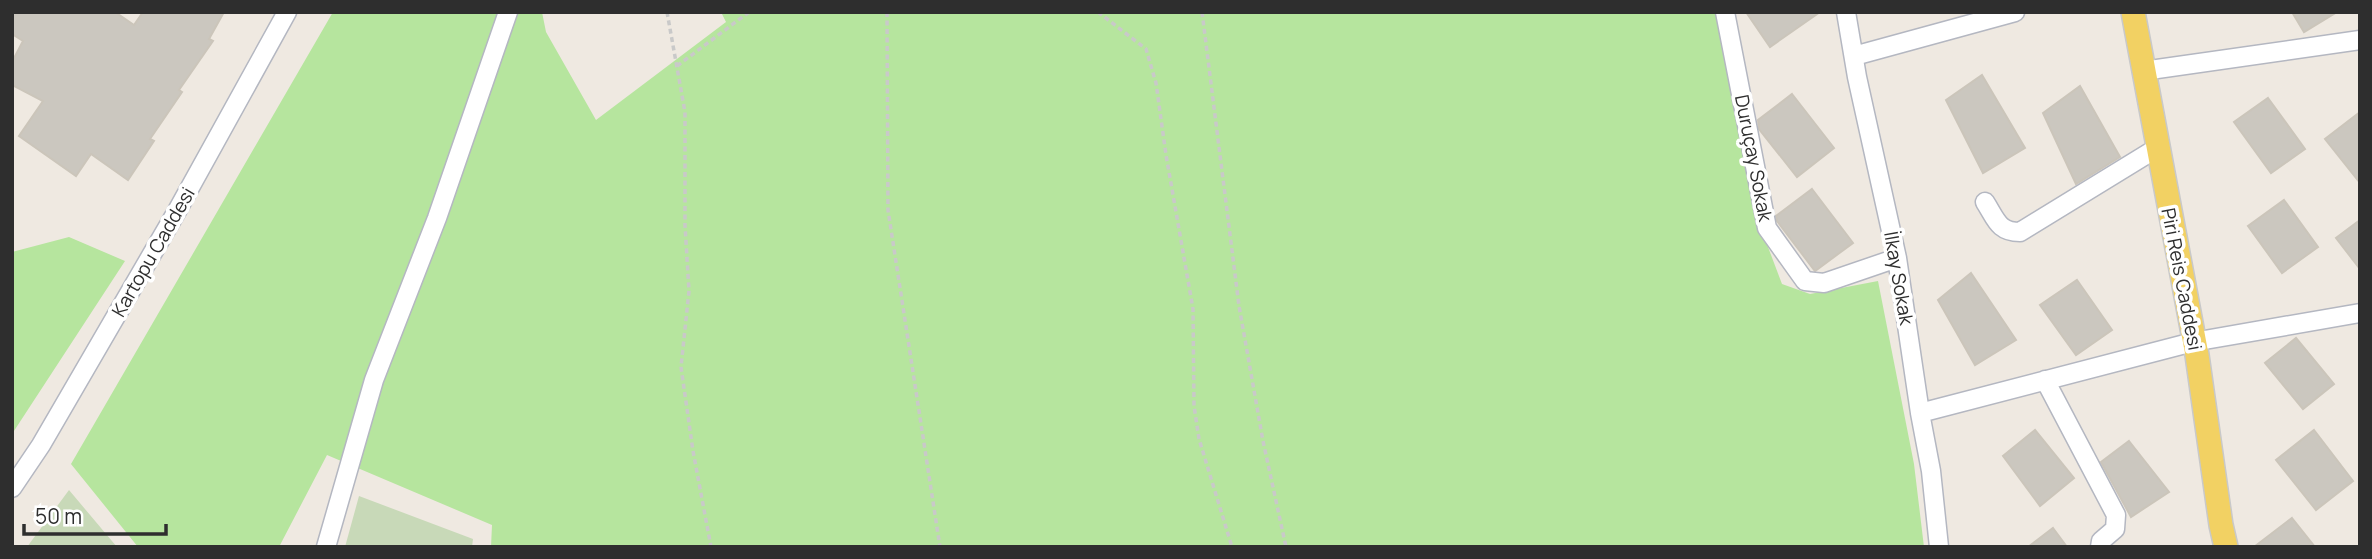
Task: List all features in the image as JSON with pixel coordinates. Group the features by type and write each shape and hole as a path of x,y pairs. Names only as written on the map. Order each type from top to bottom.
{"main road":[{"name":"Piri Reis Caddesi","path":"2133,12 2193,342 2226,547"}],"street":[{"name":"Kartopu Caddesi","path":"12,488 41,445 157,246 287,12"},
{"path":"326,547 374,380 437,218 508,12"},
{"name":"Duruçay Sokak","path":"1726,12 1767,228 1805,281 1825,283 1897,258"},
{"name":"İlkay Sokak","path":"1846,12 1897,258 1931,471 1939,547"},
{"path":"1854,56 2015,12"},
{"path":"2143,71 2360,40"},
{"path":"1985,202 2000,226 2008,232 2020,232 2157,148"},
{"path":"1920,413 2193,342 2360,313"},
{"path":"2045,380 2116,515 2115,529 2101,541 2100,547"}],"path":[{"path":"667,12 685,113 685,225 689,291 681,367 692,451 711,547"},
{"path":"677,66 749,12"},
{"path":"887,12 888,210 940,547"},
{"path":"1098,12 1146,49 1156,83 1193,309 1194,407 1199,439 1232,547"},
{"path":"1202,12 1239,306 1262,441 1286,547"}],"green space":[{"path":"333,12 542,12 546,32 596,120 726,22 721,12 1719,12 1754,210 1782,284 1810,294 1878,281 1914,464 1924,547 491,547 492,525 327,455 279,547 138,547 71,464"},
{"path":"69,237 125,261 12,434 12,252"},
{"path":"69,490 117,547 27,547"},
{"path":"359,496 473,539 472,547 345,547"}],"building":[{"path":"12,12 115,12 134,25 143,12 224,12 209,39 213,41 179,90 182,92 150,139 154,141 128,180 91,154 76,176 19,136 43,101 12,85 12,62 23,41 12,34"},
{"path":"1746,12 1820,12 1770,47"},
{"path":"2292,12 2337,12 2304,32"},
{"path":"1982,75 2025,148 1983,173 1946,100"},
{"path":"2080,86 2120,157 2076,184 2043,113"},
{"path":"1792,94 1834,148 1797,177 1759,129 1758,120"},
{"path":"2268,98 2305,149 2271,173 2234,122"},
{"path":"2360,112 2360,183 2325,139"},
{"path":"1812,189 1853,243 1815,271 1776,216"},
{"path":"2284,200 2318,247 2282,273 2248,226"},
{"path":"2360,220 2360,269 2336,238"},
{"path":"1971,273 2016,340 1975,365 1938,300"},
{"path":"2077,280 2112,330 2076,355 2040,305"},
{"path":"2296,338 2334,384 2303,409 2265,363"},
{"path":"2035,430 2074,478 2040,506 2003,456"},
{"path":"2314,430 2353,481 2316,510 2276,460"},
{"path":"2129,441 2169,492 2131,517 2101,462"},
{"path":"2292,518 2315,547 2254,547"},
{"path":"2053,528 2067,547 2028,547"}]}
